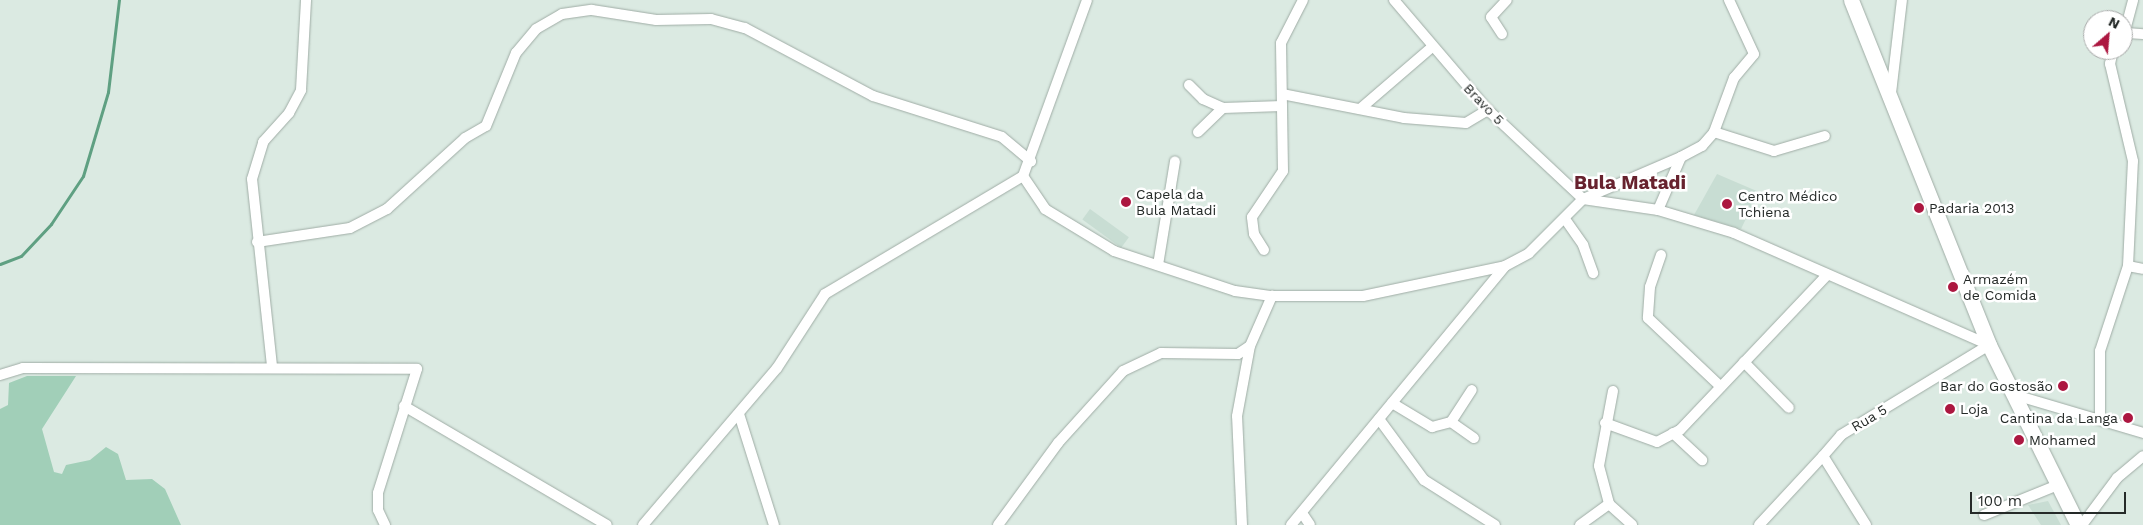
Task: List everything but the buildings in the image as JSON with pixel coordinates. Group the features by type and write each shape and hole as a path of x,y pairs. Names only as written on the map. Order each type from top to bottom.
{"main road":[{"path":"1851,0 1892,93 1989,345 2078,525"}],"street":[{"path":"272,366 257,242 255,158 301,90 306,0"},
{"path":"644,525 739,414 831,289 1023,176 1031,161 1087,0"},
{"path":"1264,250 1254,234 1252,217 1282,171 1281,43 1303,0"},
{"name":"Bravo 5","path":"1394,0 1432,47 1488,110 1583,198"},
{"path":"1502,34 1491,17 1507,0"},
{"path":"1023,176 1045,209 1075,231 1114,252 1158,265 1200,281 1272,296 1363,296 1506,266 1529,253 1565,219 1583,198 1681,157 1702,146 1714,132 1734,78 1754,54 1730,0"},
{"path":"1892,93 1902,0"},
{"path":"257,242 350,228 388,209 465,138 486,126 516,53 536,29 562,14 592,10 656,20 711,19 745,28 873,96 1002,137 1031,161"},
{"path":"1360,109 1432,47"},
{"path":"2100,417 2100,351 2128,266 2131,141 2110,64 2111,60"},
{"path":"1189,84 1203,99 1223,108 1282,106"},
{"path":"1282,94 1360,109 1466,123 1488,110"},
{"path":"1198,132 1223,108"},
{"path":"1714,132 1774,151 1825,136"},
{"path":"1658,210 1681,157"},
{"path":"1158,265 1175,162"},
{"path":"1583,198 1658,210 1747,238 1989,345"},
{"path":"1565,219 1583,245 1594,273"},
{"path":"1661,256 1650,287 1648,318 1721,387"},
{"path":"1291,525 1506,266"},
{"path":"2128,266 2143,269"},
{"path":"1605,423 1657,442 1673,433 1721,387 1827,275"},
{"path":"1242,525 1237,416 1250,346 1272,296"},
{"name":"Rua 5","path":"1759,525 1842,435 1989,345"},
{"path":"998,525 1058,443 1123,371 1161,353 1238,354 1250,346"},
{"path":"1744,362 1790,408"},
{"path":"0,375 23,368 272,366 418,369 404,406 378,493 378,510 385,525"},
{"path":"1392,403 1432,427 1451,422 1472,390"},
{"path":"1613,391 1605,423 1599,466 1609,504 1632,525"},
{"path":"2015,395 2100,417 2143,433"},
{"path":"404,406 607,525"},
{"path":"739,414 774,525"},
{"path":"1379,419 1424,480 1494,525"},
{"path":"1451,422 1474,438"},
{"path":"1673,433 1702,460"},
{"path":"1823,456 1866,525"},
{"path":"2082,525 2117,478 2143,456"},
{"path":"1984,515 2058,485"},
{"path":"1580,525 1609,504"},
{"path":"1302,513 1310,525"}],"shaded area":[{"name":"Centro Médico Tchiena","path":"1717,174 1759,192 1741,229 1694,215"},
{"path":"1090,209 1129,237 1121,248 1082,220"},
{"path":"2048,501 2061,525 2041,525 2028,505"}],"green space":[{"path":"27,376 76,376 42,429 54,472 62,474 66,465 90,460 106,447 118,454 126,480 152,479 165,489 181,525 0,525 0,409 8,405 9,383"}],"waterway":[{"path":"0,264 21,256 51,224 83,176 108,92 119,0"}],"place":[{"name":"Capela da Bula Matadi","path":"1126,202"},
{"name":"Centro Médico Tchiena","path":"1727,204"},
{"name":"Padaria 2013","path":"1919,208"},
{"name":"Armazém de Comida","path":"1953,287"},
{"name":"Bar do Gostosão","path":"2063,386"},
{"name":"Loja","path":"1950,409"},
{"name":"Cantina da Langa","path":"2128,418"},
{"name":"Mohamed","path":"2019,440"}],"district":[{"name":"Bula Matadi","path":"1630,183"}]}
